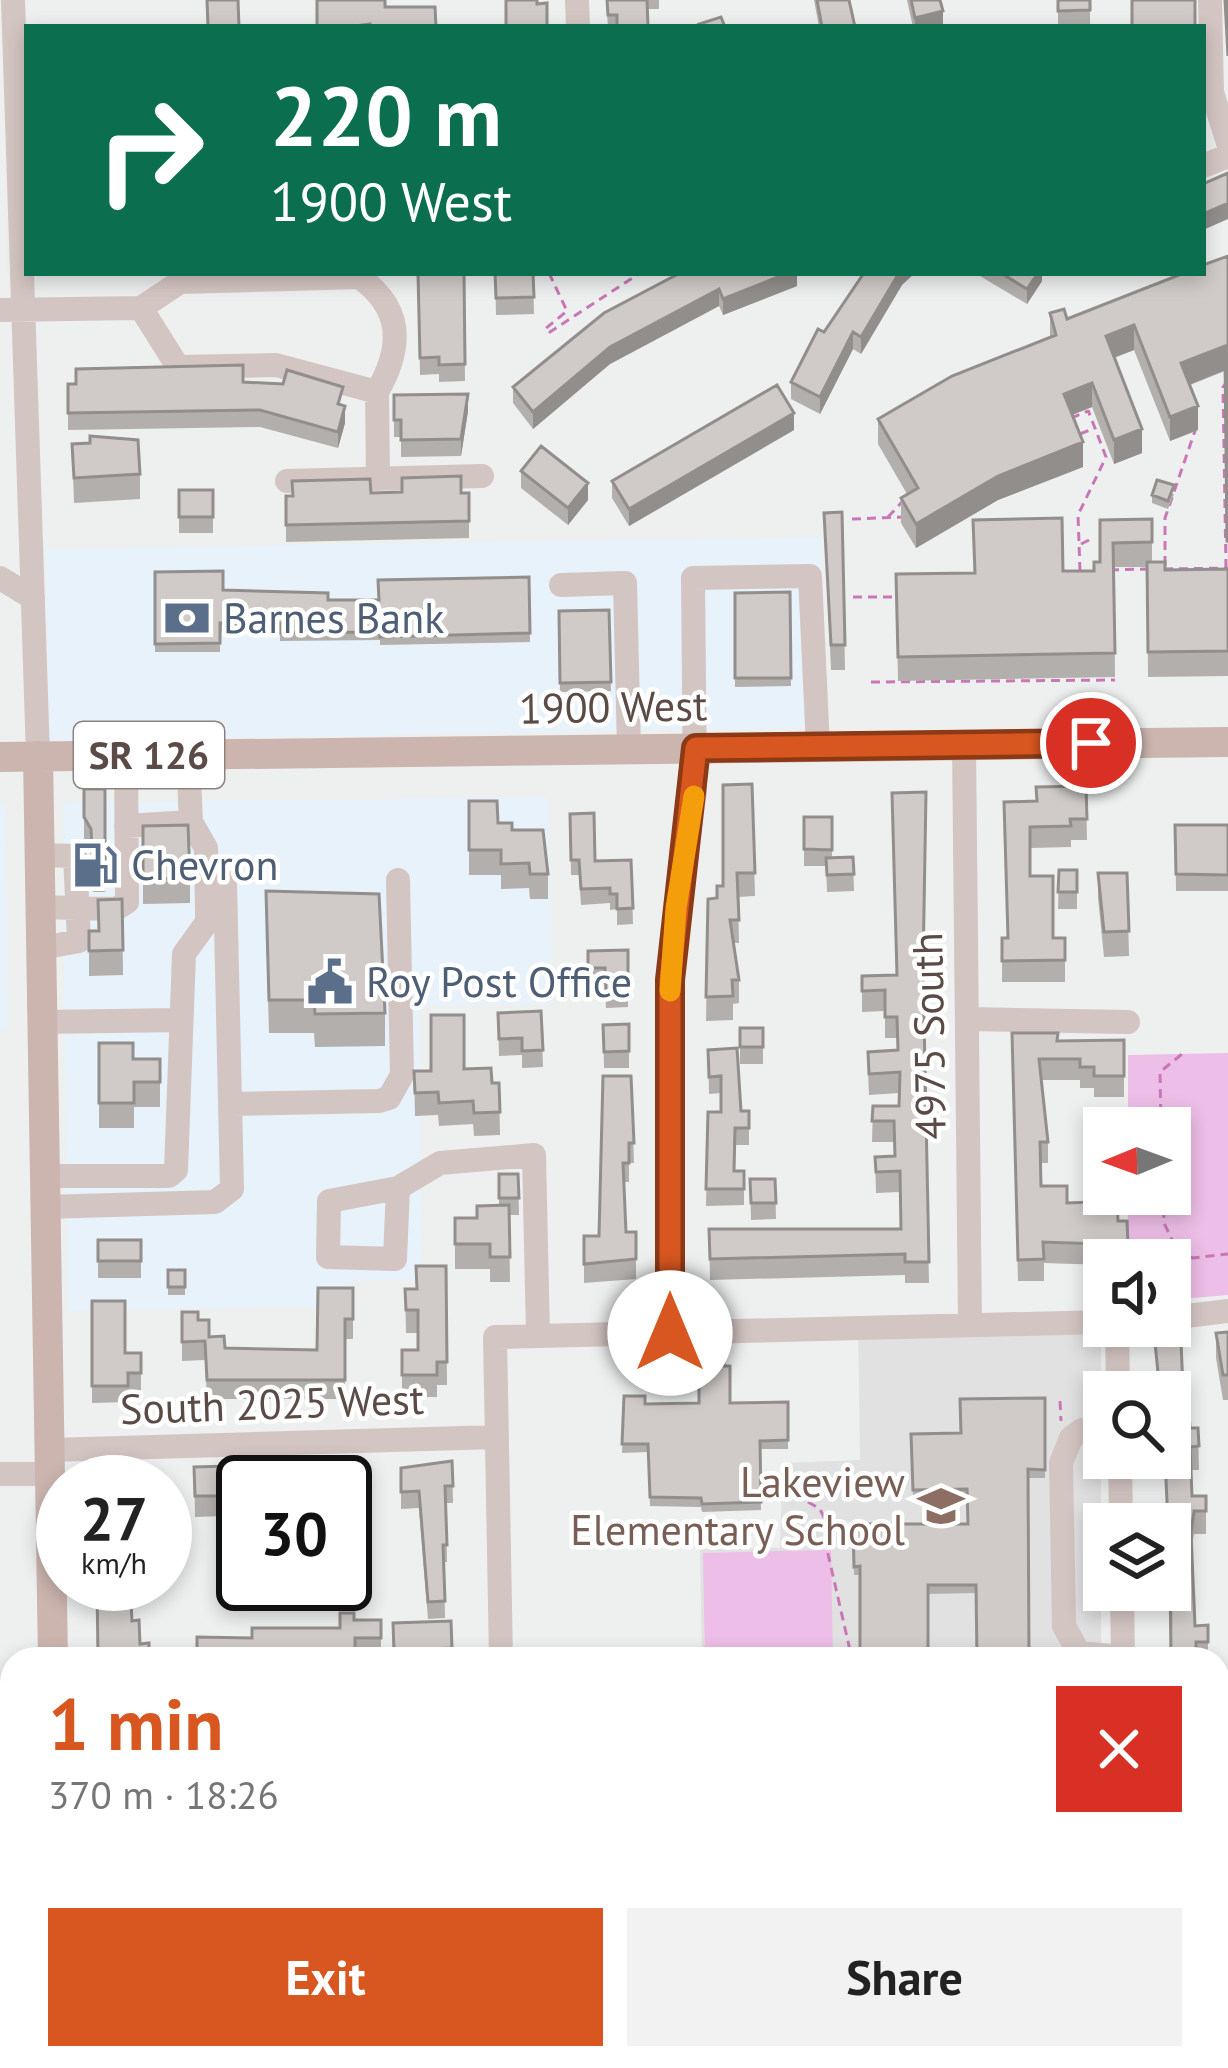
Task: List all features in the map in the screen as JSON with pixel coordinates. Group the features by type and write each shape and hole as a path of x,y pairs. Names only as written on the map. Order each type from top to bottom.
{"main road":[{"name":"1900 West","path":"0,757 1228,742"},
{"path":"38,756 50,1455"},
{"path":"52,1611 53,1647"}],"street":[{"path":"13,0 11,310 33,598 38,756"},
{"path":"1210,0 1208,95 1228,143"},
{"path":"11,310 141,308 180,282 359,277 382,293 398,325 391,367 377,392 378,478"},
{"path":"141,308 178,368 276,365 377,392"},
{"path":"287,481 482,476"},
{"path":"670,1333 670,980 696,748 693,578 810,576 818,747"},
{"path":"0,578 33,598"},
{"path":"561,585 625,583 628,749"},
{"name":"4975 South","path":"964,745 970,1325"},
{"path":"40,908 116,909 127,902 126,755"},
{"path":"45,1191 173,1174 184,954 207,922 206,848 191,823 188,755"},
{"path":"127,826 191,823"},
{"path":"39,855 75,856 78,908 76,944 41,948"},
{"path":"230,1104 389,1097 402,1076 398,880"},
{"path":"45,1191 222,1199 233,1176 225,882"},
{"path":"969,1019 1128,1022"},
{"path":"42,1022 181,1020"},
{"path":"398,1188 440,1163 534,1155 538,1336"},
{"path":"1191,1315 1228,1311"},
{"path":"501,1647 495,1337 1083,1322"},
{"path":"1075,1647 1064,1626 1061,1463 1071,1438 1083,1430"},
{"name":"South 2025 West","path":"175,1455 497,1437"},
{"name":"South 2025 West","path":"0,1474 36,1465"},
{"path":"1122,1611 1123,1647"}],"path":[{"path":"551,276 567,310 545,329 550,332 635,276"},
{"path":"1081,392 1106,457 1078,515 1080,573 1227,568 1223,387 1228,381"},
{"path":"1165,581 1165,518 1199,429 1190,407"},
{"path":"1068,419 1088,411"},
{"path":"1075,436 1095,428"},
{"path":"887,518 908,495"},
{"path":"852,519 909,517"},
{"path":"1079,545 1091,539"},
{"path":"853,597 914,596"},
{"path":"871,682 1115,680"},
{"path":"1161,1107 1160,1072 1182,1054"},
{"path":"1164,1215 1178,1252 1193,1258 1228,1254"},
{"path":"808,1502 820,1508 829,1528 828,1554 850,1647"},
{"path":"829,1528 858,1527 866,1521"}],"shaded area":[{"path":"822,537 825,727 49,741 46,549"},
{"path":"548,797 553,1004 419,1006 422,1280 352,1281 350,1306 68,1311 63,803"},
{"path":"5,802 8,1028 0,1028 0,803"},
{"path":"1228,1053 1228,1295 1191,1298 1191,1239 1128,1239 1128,1215 1191,1215 1191,1107 1128,1107 1128,1055"},
{"name":"Lakeview Elementary School","path":"1083,1317 1083,1347 1101,1347 1101,1371 1083,1371 1083,1479 1101,1479 1101,1503 1083,1503 1083,1611 1101,1611 1101,1647 702,1647 700,1549 780,1548 783,1463 860,1460 858,1321"},
{"path":"831,1550 833,1647 705,1647 703,1553"}],"building":[{"path":"207,0 238,0 239,24 208,24"},
{"path":"317,0 385,0 385,7 435,7 436,24 317,24"},
{"path":"506,0 547,3 547,24 506,24"},
{"path":"607,0 647,0 648,24 617,24 617,15 608,15"},
{"path":"817,0 849,0 854,24 821,24"},
{"path":"911,0 940,0 943,11 915,18"},
{"path":"1058,0 1090,0 1090,10 1058,11"},
{"path":"1132,0 1195,0 1195,24 1132,24"},
{"path":"1228,173 1228,203 1206,213 1206,183"},
{"path":"1228,256 1228,345 1181,363 1198,406 1170,417 1134,325 1106,336 1142,429 1114,440 1092,383 1064,394 1083,442 998,476 916,524 901,498 918,488 878,419 952,376 1056,335 1050,313 1064,309 1067,319 1176,276 1206,276 1206,264"},
{"path":"418,276 464,276 465,364 439,365 439,357 420,358"},
{"path":"495,276 533,276 534,297 496,298"},
{"path":"674,276 780,276 723,299 719,289 610,347 533,412 513,387 604,313"},
{"path":"862,276 897,276 861,337 853,332 820,397 791,382 818,329 824,332"},
{"path":"1006,276 1036,276 1027,289"},
{"path":"1228,358 1228,541 1227,541"},
{"path":"243,365 243,382 283,384 287,370 343,387 338,404 345,406 338,432 260,410 68,413 68,384 76,384 76,369"},
{"path":"777,385 794,413 629,509 612,481"},
{"path":"468,394 461,439 401,440 401,420 394,420 394,395"},
{"path":"90,436 138,440 140,474 74,478 72,444 90,443"},
{"path":"541,446 588,483 568,508 521,471"},
{"path":"461,476 461,493 469,493 469,521 286,525 286,496 293,496 292,481 370,479 371,493 402,492 402,478"},
{"path":"1157,480 1174,485 1168,501 1152,495"},
{"path":"179,490 213,490 213,517 179,517"},
{"path":"842,512 845,645 831,645 824,513"},
{"path":"1062,518 1063,571 1094,571 1094,562 1100,562 1100,520 1152,519 1152,542 1113,543 1115,653 898,657 896,574 975,573 973,520"},
{"path":"1147,562 1165,562 1165,570 1228,569 1228,651 1148,652"},
{"path":"223,571 223,590 328,593 328,600 379,600 378,580 529,577 530,633 380,637 380,632 280,633 280,623 220,623 220,643 155,644 155,572"},
{"path":"790,592 791,678 735,678 735,593"},
{"path":"609,610 611,682 560,683 559,611"},
{"path":"752,784 755,873 737,873 739,920 730,920 739,980 732,980 733,996 706,997 708,899 717,898 717,886 723,886 723,785"},
{"path":"1086,786 1087,819 1070,819 1071,826 1030,827 1030,876 1053,876 1053,938 1065,938 1065,960 1002,961 1002,938 1008,938 1004,802 1037,801 1036,787"},
{"path":"84,789 105,789 105,867 93,867"},
{"path":"926,792 923,969 929,1262 905,1262 905,1254 710,1259 709,1229 901,1229 900,1171 876,1172 875,1157 895,1156 894,1121 872,1121 873,1106 899,1106 900,1072 869,1074 868,1052 898,1050 897,1017 885,1017 885,990 862,991 862,976 897,975 892,793"},
{"path":"469,801 497,801 498,823 512,823 512,830 543,830 548,874 530,874 529,863 501,864 501,850 469,850"},
{"path":"594,813 595,861 631,860 633,908 617,909 617,894 610,894 610,888 581,889 579,860 571,860 570,814"},
{"path":"804,817 832,817 832,850 804,849"},
{"path":"188,825 190,878 143,879 143,826"},
{"path":"1175,825 1228,825 1228,875 1176,874"},
{"path":"853,857 854,874 827,875 826,858"},
{"path":"1059,870 1077,870 1077,892 1058,892"},
{"path":"1098,873 1127,873 1129,931 1104,932"},
{"name":"Roy Post Office","path":"266,891 379,894 385,1013 315,1014 314,1000 269,1000"},
{"path":"122,899 123,950 89,951 89,931 99,931 98,900"},
{"path":"628,950 628,990 606,991 605,968 588,968 588,951"},
{"path":"541,1011 543,1050 522,1051 522,1038 499,1039 498,1013"},
{"path":"431,1015 464,1015 464,1069 491,1068 492,1083 499,1083 500,1112 474,1113 473,1101 439,1103 438,1092 415,1093 414,1071 431,1071"},
{"path":"629,1024 629,1051 604,1052 603,1025"},
{"path":"740,1028 763,1028 763,1047 740,1047"},
{"path":"1012,1033 1058,1033 1057,1041 1124,1040 1124,1076 1094,1076 1094,1067 1080,1067 1080,1059 1039,1059 1048,1142 1040,1142 1041,1186 1067,1186 1067,1203 1083,1202 1083,1215 1118,1215 1118,1221 1127,1221 1128,1239 1043,1242 1044,1259 1018,1260"},
{"path":"99,1043 133,1043 133,1059 160,1059 160,1082 134,1082 134,1103 99,1103"},
{"path":"737,1048 741,1111 749,1111 749,1128 735,1128 734,1171 744,1171 744,1189 706,1189 708,1112 721,1112 721,1076 709,1077 708,1050"},
{"path":"603,1076 631,1076 634,1143 629,1143 629,1163 623,1163 626,1232 636,1232 636,1259 584,1264 584,1236 599,1236"},
{"path":"499,1174 518,1174 519,1198 499,1198"},
{"path":"750,1179 775,1179 776,1203 751,1203"},
{"path":"509,1205 510,1257 490,1257 490,1244 455,1244 455,1218 477,1218 477,1206"},
{"path":"98,1240 141,1240 141,1261 98,1261"},
{"path":"416,1266 446,1266 447,1362 437,1362 437,1375 402,1375 402,1350 418,1350 418,1310 406,1310 405,1289 417,1289"},
{"path":"168,1270 185,1270 185,1287 168,1287"},
{"path":"318,1288 353,1288 353,1319 345,1319 345,1380 207,1380 205,1341 182,1342 182,1312 198,1312 198,1320 209,1320 209,1337 224,1336 225,1348 317,1350"},
{"path":"92,1301 125,1301 125,1353 141,1353 141,1373 128,1373 128,1386 92,1386"},
{"path":"1228,1332 1228,1375 1223,1375 1216,1333"},
{"path":"1155,1347 1181,1347 1182,1371 1158,1371"},
{"path":"704,1361 724,1361 724,1366 730,1366 730,1403 788,1402 788,1440 760,1441 761,1502 702,1504 701,1498 650,1497 648,1444 622,1444 624,1396 645,1396 645,1404 699,1403 699,1366"},
{"path":"1045,1398 1045,1470 1028,1469 1029,1647 977,1647 976,1585 928,1585 928,1647 860,1647 860,1566 854,1567 853,1524 968,1524 967,1489 913,1490 911,1434 961,1433 960,1399"},
{"path":"1191,1428 1198,1428 1199,1446 1191,1447"},
{"path":"452,1461 453,1486 445,1486 445,1601 428,1602 419,1491 401,1492 401,1468"},
{"path":"216,1466 216,1496 195,1496 194,1467"},
{"path":"1191,1472 1192,1496 1206,1496 1206,1511 1194,1511 1191,1533 1191,1503 1167,1503 1166,1479 1191,1479"},
{"path":"1191,1533 1195,1626 1208,1625 1208,1642 1171,1647 1171,1611 1191,1611"},
{"path":"97,1611 131,1611 132,1621 139,1620 140,1644 149,1643 149,1647 98,1647"},
{"path":"340,1613 354,1613 354,1620 381,1620 381,1638 355,1638 355,1647 197,1647 197,1637 252,1638 252,1628 340,1628"},
{"path":"451,1621 452,1647 394,1647 393,1623"}],"slow traffic":[{"path":"670,991 676,908 694,796"}],"place":[{"name":"Barnes Bank","path":"187,618"},
{"name":"Chevron","path":"95,865"},
{"name":"Roy Post Office","path":"330,982"},
{"name":"Lakeview Elementary School","path":"941,1506"}],"route":[{"path":"670,1333 670,980 695,791 696,748 1091,743"}]}
